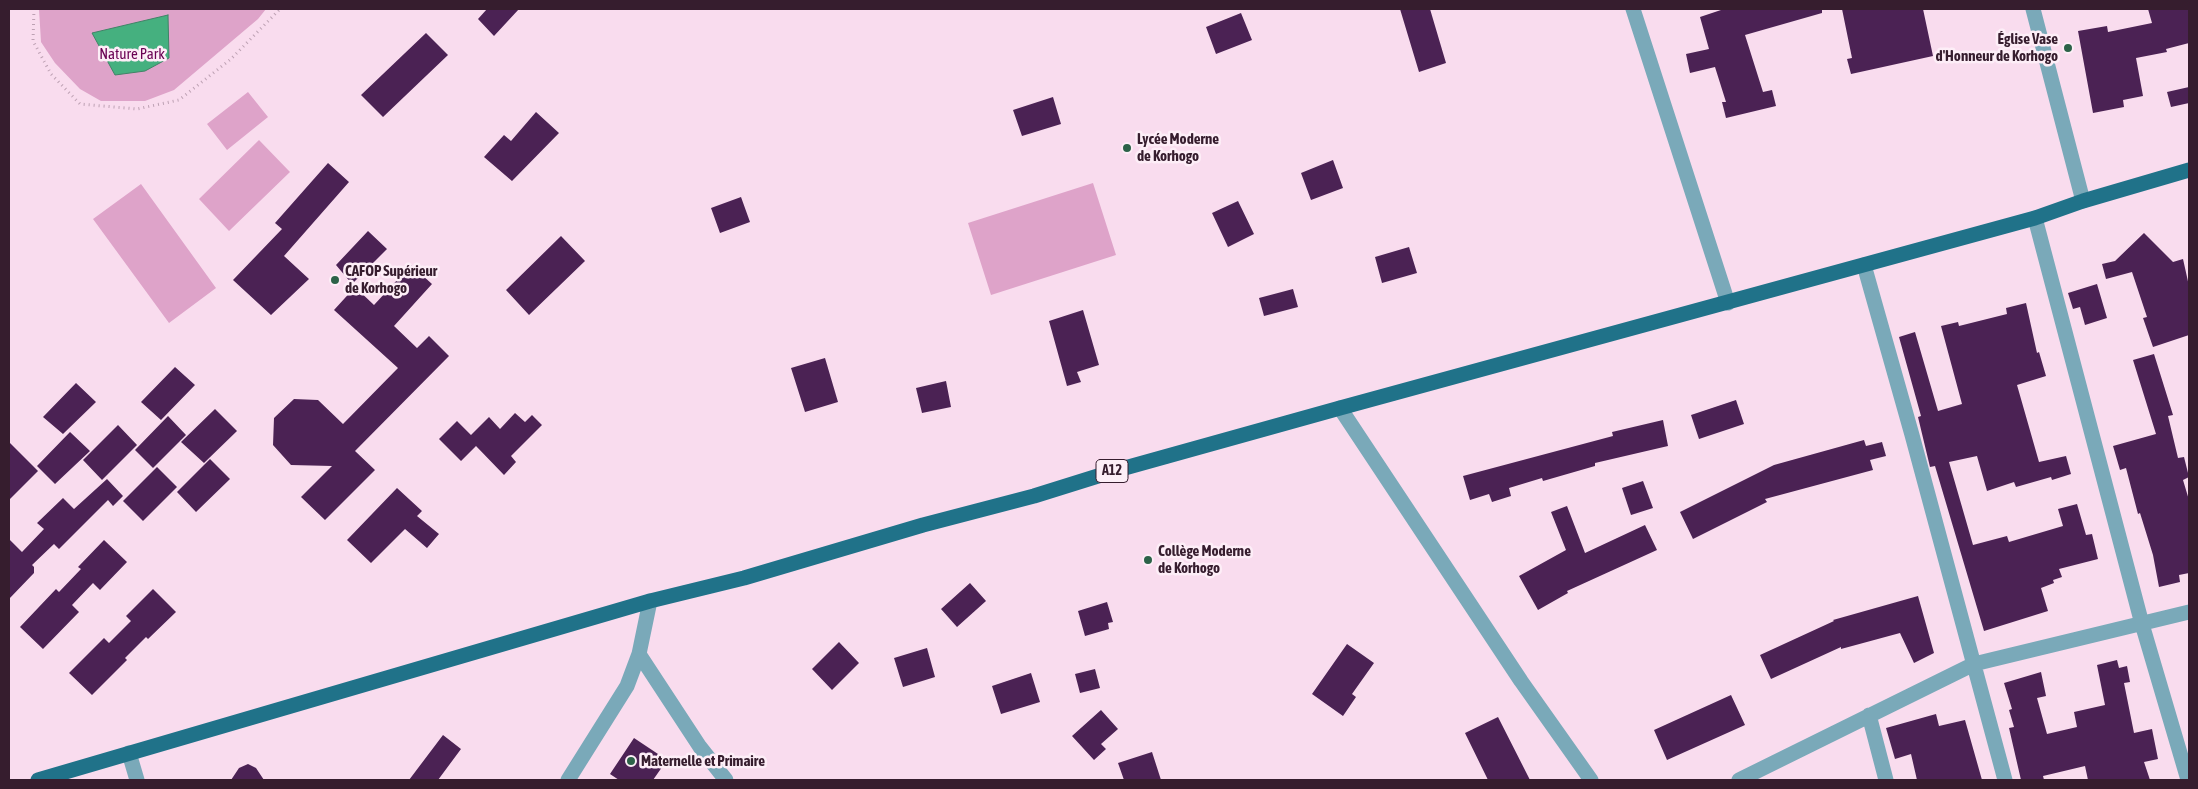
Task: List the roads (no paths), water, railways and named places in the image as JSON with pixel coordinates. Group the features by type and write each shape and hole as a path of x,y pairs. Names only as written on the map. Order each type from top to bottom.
{"main road":[{"name":"A12","path":"38,780 650,601 744,578 923,525 1034,496 1114,471 2035,218 2083,201 2189,170"}],"street":[{"path":"1634,9 1728,303"},
{"path":"2033,9 2083,201"},
{"path":"2035,218 2142,624 2188,780"},
{"path":"1864,265 2005,780"},
{"path":"1340,408 1521,681 1591,780"},
{"path":"568,780 627,686 639,654 650,601"},
{"path":"1739,780 1974,664 2189,612"},
{"path":"639,654 694,739 726,780"},
{"path":"1869,715 1886,780"},
{"path":"129,753 137,780"}],"place":[{"name":"Église Vase d'Honneur de Korhogo","path":"2068,48"},
{"name":"Lycée Moderne de Korhogo","path":"1127,148"},
{"name":"CAFOP Supérieur de Korhogo","path":"335,280"},
{"name":"Collège Moderne de Korhogo","path":"1148,560"},
{"name":"Maternelle et Primaire","path":"631,761"}],"park label":[{"name":"Nature Park","path":"132,54"}]}
